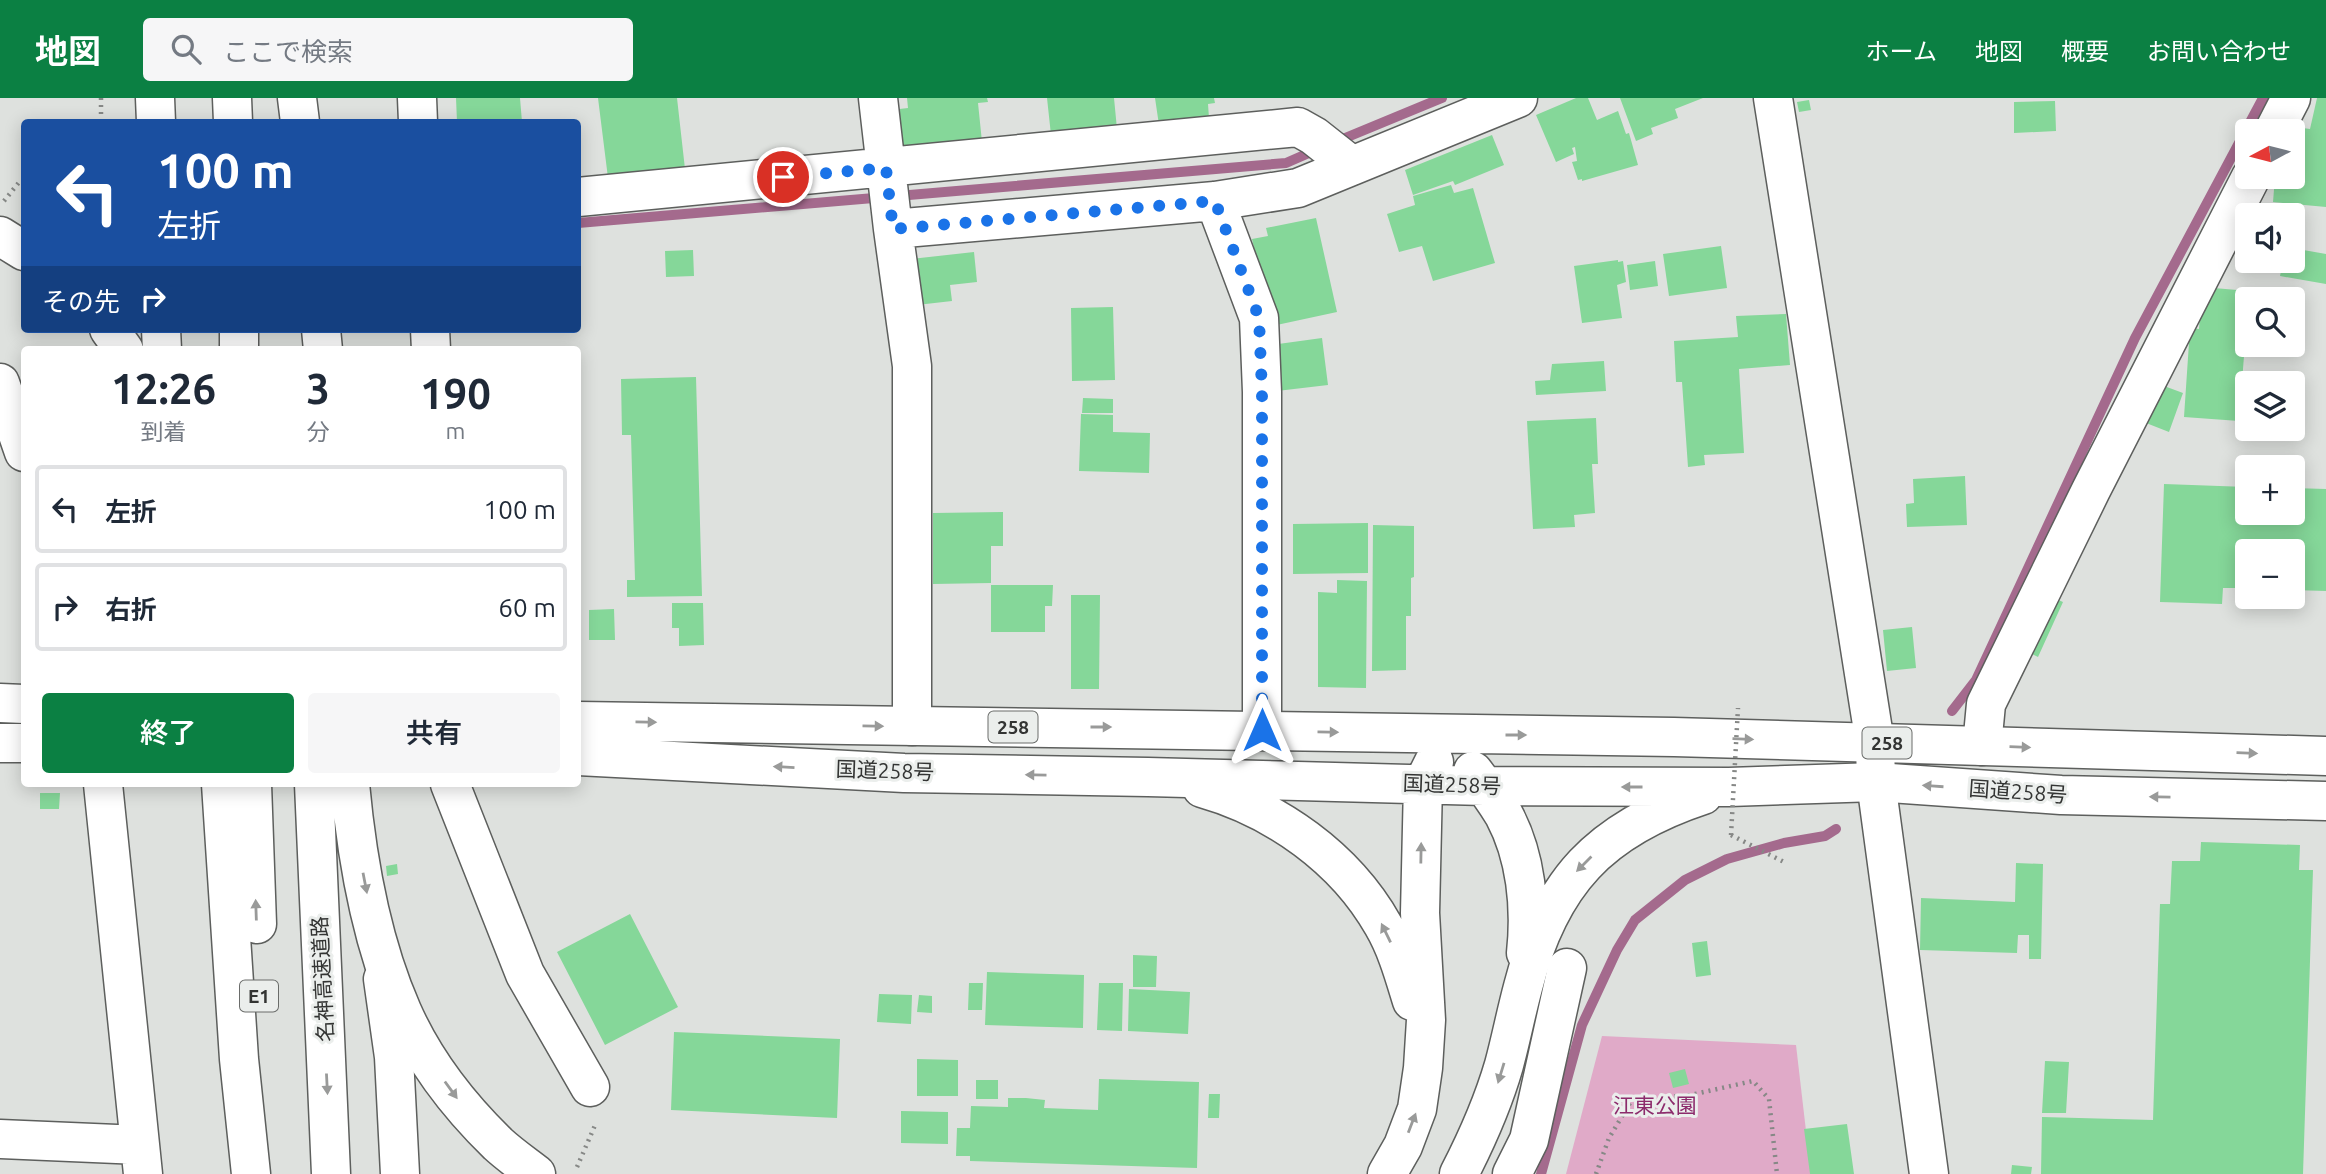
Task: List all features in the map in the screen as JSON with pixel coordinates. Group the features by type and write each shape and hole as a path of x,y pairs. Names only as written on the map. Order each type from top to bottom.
{"main road":[{"path":"155,98 156,119"},
{"path":"232,98 233,119"},
{"path":"295,119 296,98"},
{"path":"296,98 300,119"},
{"path":"416,98 418,119"},
{"path":"878,98 912,366 912,726"},
{"path":"581,197 1215,201 1298,188 1336,153 1518,98"},
{"path":"1773,98 1875,743 1876,782 1929,1174"},
{"path":"2280,119 2291,98"},
{"path":"889,198 1298,127 1336,153"},
{"path":"1982,746 1986,704 2091,490 2245,189"},
{"path":"1215,201 1259,318 1262,392 1262,730"},
{"path":"2,219 21,247"},
{"path":"0,383 21,443"},
{"path":"0,703 21,704"},
{"name":"国道258号","path":"581,721 1674,737 2326,756"},
{"path":"1387,1174 1403,1146 1417,1109 1423,1068 1426,1020 1420,913 1423,784 1448,735 1504,816 1519,853 1526,889 1528,933 1523,985"},
{"path":"0,743 21,743"},
{"name":"国道258号","path":"581,756 904,773 1484,786 1729,787 1876,782 2061,795 2326,801"},
{"path":"1148,777 1205,788 1251,807 1293,830 1329,857 1360,890 1383,925 1401,963 1415,1008 1423,1068"},
{"path":"0,1139 142,1159 103,787"},
{"path":"451,787 525,974 590,1087"},
{"path":"1459,1174 1485,1122 1504,1067 1523,985 1539,937 1552,908 1580,867 1610,840 1648,816 1729,787"},
{"path":"237,801 239,1059 251,1174"},
{"name":"E1","path":"237,801 266,1174"},
{"path":"333,801 402,1013 429,1060 465,1109 500,1146 536,1174"},
{"name":"名神高速道路","path":"331,1174 333,801"},
{"path":"380,949 394,1057 400,1174"},
{"path":"1512,1174 1530,1140 1567,968"}],"path":[{"path":"101,98 102,119"},
{"path":"2,219 21,181"},
{"path":"1738,708 1731,835 1786,863"},
{"path":"1596,1174 1609,1138 1633,1098 1686,1096 1753,1080 1769,1099 1777,1174"},
{"path":"577,1167 596,1124 590,1087"}],"green space":[{"name":"江東公園","path":"1602,1036 1796,1045 1811,1174 1566,1174"}],"building":[{"path":"456,98 520,98 522,119 457,119"},
{"path":"598,98 677,98 685,169 608,178"},
{"path":"907,98 987,98 988,102 978,103 982,142 896,151 891,110 908,108"},
{"path":"1047,98 1114,98 1117,129 1051,135"},
{"path":"1155,98 1214,98 1215,103 1208,104 1209,118 1159,125"},
{"path":"1576,98 1588,98 1597,120 1618,111 1626,134 1629,133 1638,165 1582,181 1578,180 1572,162 1577,161 1575,147 1572,148 1574,154 1556,162 1536,115"},
{"path":"1620,98 1703,98 1675,109 1678,118 1651,128 1653,134 1636,141"},
{"path":"2317,98 2326,98 2326,207 2273,202 2274,189 2305,189 2305,128 2310,129"},
{"path":"1809,100 1811,110 1799,112 1797,102"},
{"path":"2055,101 2056,131 2014,133 2014,102"},
{"path":"1492,135 1504,165 1455,185 1453,181 1413,195 1405,170"},
{"path":"1451,185 1454,193 1473,188 1495,263 1433,281 1422,246 1399,252 1387,214 1415,205 1413,196"},
{"path":"1316,218 1337,312 1272,326 1252,239 1268,236 1266,228"},
{"path":"1721,246 1727,288 1669,296 1663,254"},
{"path":"693,250 694,276 666,277 665,251"},
{"path":"2305,250 2326,254 2326,284 2280,276 2281,273 2305,273"},
{"path":"974,252 977,282 950,285 952,301 917,305 911,259"},
{"path":"1623,261 1626,282 1617,285 1622,318 1582,323 1574,266"},
{"path":"1655,261 1658,286 1630,290 1627,265"},
{"path":"2202,287 2235,290 2235,357 2244,357 2243,371 2235,371 2235,421 2184,417 2190,328 2199,329"},
{"path":"1113,307 1115,380 1072,381 1071,308"},
{"path":"1786,314 1790,365 1739,369 1744,453 1704,455 1705,465 1688,467 1682,382 1676,382 1674,341 1738,337 1736,316"},
{"path":"1322,338 1328,385 1277,391 1271,345"},
{"path":"1604,361 1606,391 1536,395 1535,381 1550,380 1552,364"},
{"path":"696,377 702,596 627,597 627,580 635,580 631,435 622,435 621,379"},
{"path":"2156,383 2183,393 2169,432 2141,421"},
{"path":"1083,398 1113,399 1113,413 1082,413"},
{"path":"1081,414 1113,415 1113,432 1150,433 1149,473 1079,471"},
{"path":"1596,418 1598,464 1592,464 1595,513 1574,515 1575,527 1533,529 1527,421"},
{"path":"1965,476 1967,525 1907,527 1906,504 1914,503 1913,479"},
{"path":"2164,484 2235,487 2235,525 2305,525 2305,488 2326,489 2326,591 2305,590 2305,539 2235,539 2235,588 2223,588 2222,604 2160,602"},
{"path":"1003,512 1003,546 991,546 991,583 933,584 933,513"},
{"path":"1368,523 1368,573 1293,574 1293,524"},
{"path":"1373,525 1414,526 1411,616 1406,616 1406,670 1372,671"},
{"path":"1337,580 1367,581 1366,688 1318,687 1318,592 1337,593"},
{"path":"991,585 1053,585 1052,606 1045,606 1045,632 991,632"},
{"path":"1071,595 1100,595 1099,689 1071,689"},
{"path":"2056,599 2063,602 2038,657 2032,654"},
{"path":"672,603 703,603 704,645 679,646 679,628 672,628"},
{"path":"614,609 615,640 589,640 589,610"},
{"path":"1912,627 1916,668 1887,671 1883,630"},
{"path":"40,793 60,793 59,809 40,809"},
{"path":"2201,842 2300,845 2299,870 2313,870 2303,1174 2041,1174 2042,1117 2153,1120 2160,904 2170,904 2172,861 2200,861"},
{"path":"2016,863 2043,864 2041,959 2029,959 2029,935 2018,935 2017,953 1920,950 1921,898 2015,902"},
{"path":"397,864 398,874 387,876 386,866"},
{"path":"630,914 678,1007 605,1045 557,952"},
{"path":"1707,941 1711,975 1696,977 1692,943"},
{"path":"1133,955 1157,956 1156,987 1133,987"},
{"path":"987,972 1084,975 1083,1028 985,1025"},
{"path":"969,983 983,983 982,1010 968,1010"},
{"path":"1099,983 1123,983 1122,1031 1097,1030"},
{"path":"1129,989 1190,992 1188,1034 1128,1031"},
{"path":"879,994 912,995 911,1024 877,1022"},
{"path":"919,995 932,996 932,1013 917,1012"},
{"path":"674,1032 840,1039 837,1118 671,1110"},
{"path":"917,1059 958,1060 958,1096 917,1096"},
{"path":"2045,1061 2069,1062 2066,1113 2042,1113"},
{"path":"1685,1069 1689,1084 1673,1088 1669,1073"},
{"path":"1099,1079 1199,1082 1197,1168 970,1161 970,1156 956,1156 957,1128 970,1128 971,1106 1008,1107 1008,1098 1026,1098 1045,1100 1044,1108 1098,1110"},
{"path":"976,1080 998,1080 998,1099 976,1099"},
{"path":"1209,1094 1220,1094 1219,1118 1208,1118"},
{"path":"901,1111 948,1112 948,1144 901,1143"},
{"path":"1847,1124 1854,1174 1810,1174 1804,1129"},
{"path":"2012,1165 2032,1167 2031,1174 2011,1174"}],"waterway":[{"path":"1333,143 1442,98"},
{"path":"1952,711 1976,680 2135,338 2263,98"},
{"path":"581,223 1286,163 1318,149"},
{"path":"1541,1174 1582,1025 1617,950 1635,920 1685,880 1727,859 1784,843 1825,836 1836,829"}],"route":[{"path":"783,177 886,168 893,229 1215,201 1259,318 1262,392 1262,730"}]}
